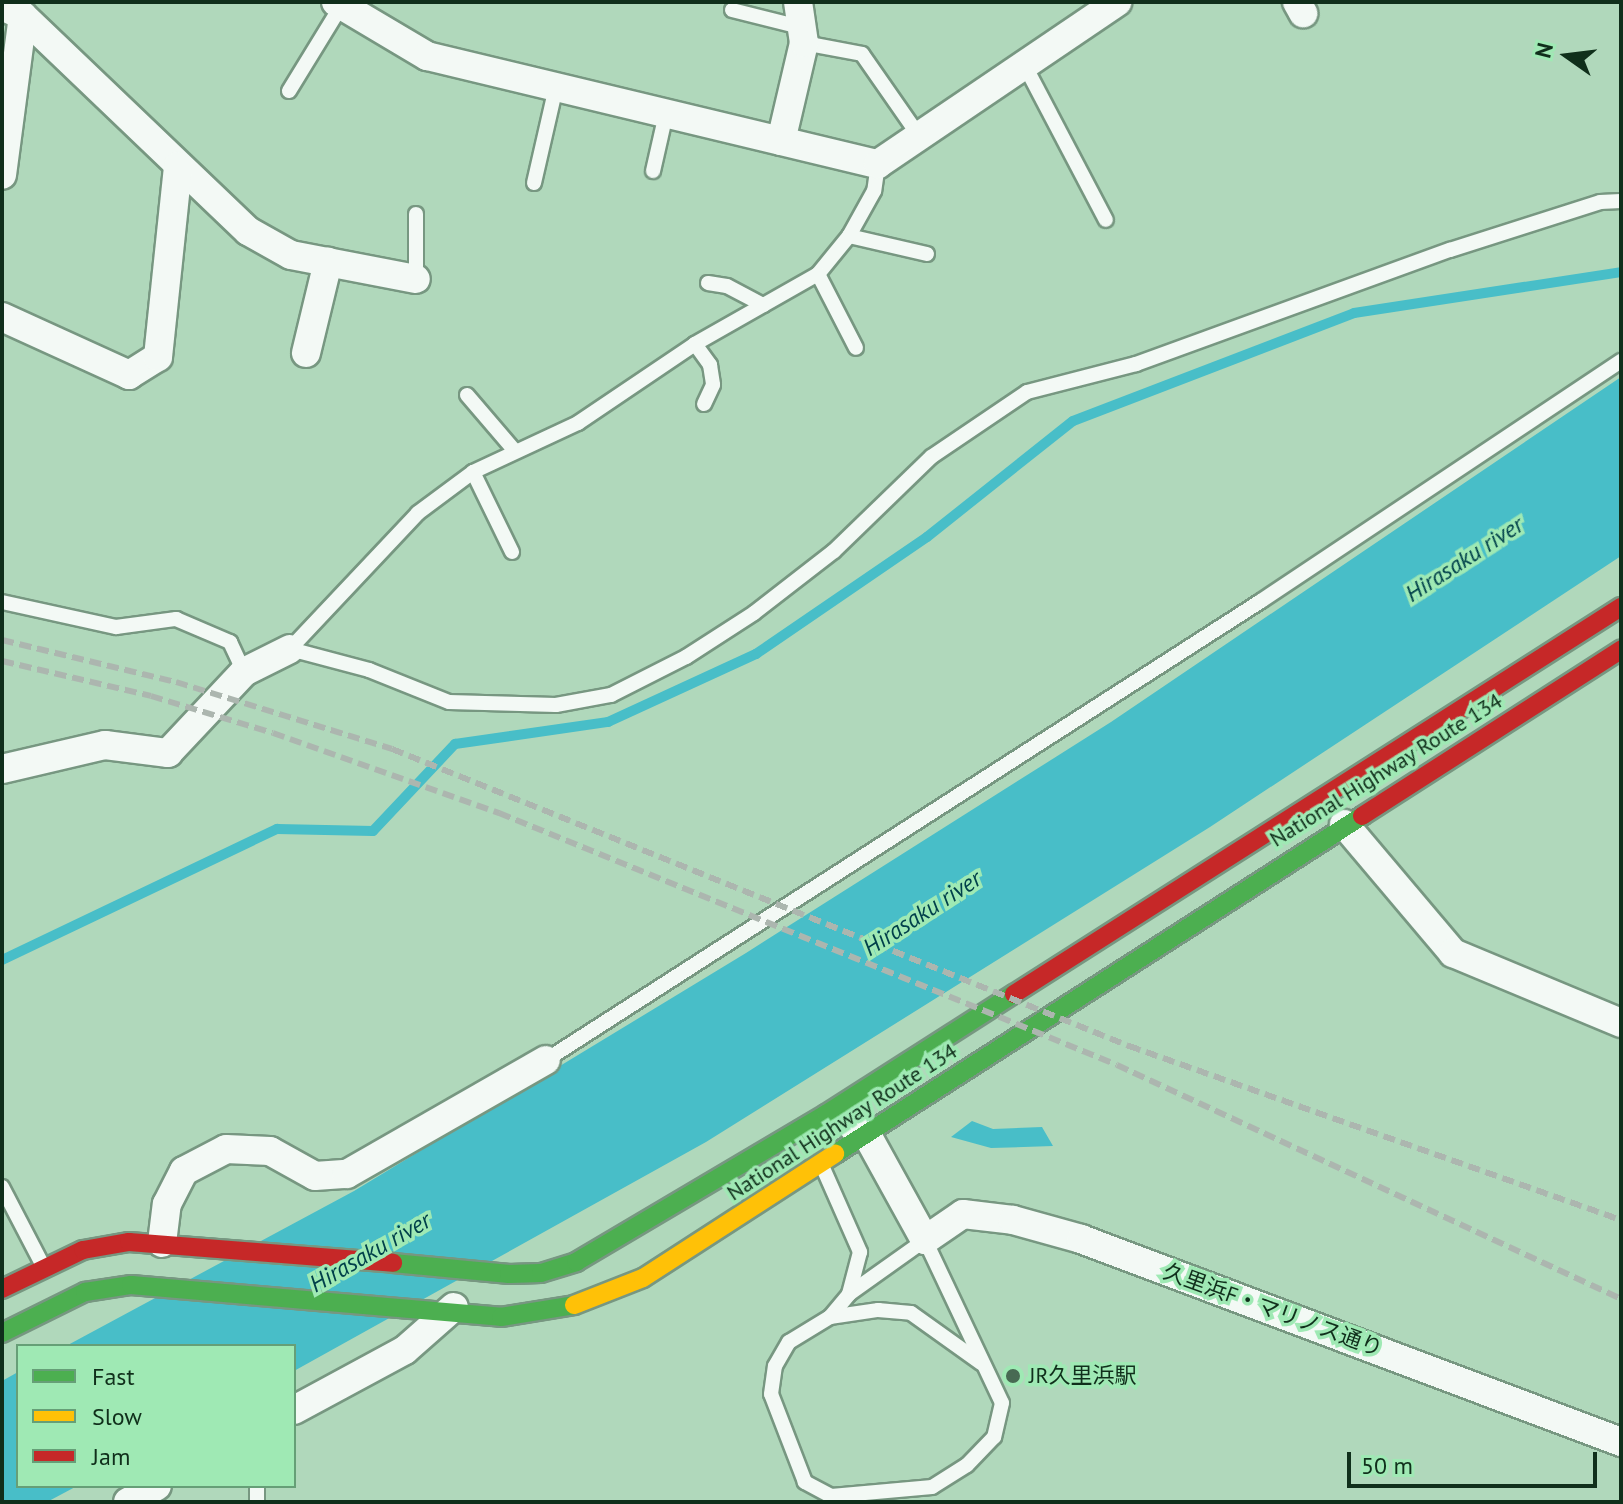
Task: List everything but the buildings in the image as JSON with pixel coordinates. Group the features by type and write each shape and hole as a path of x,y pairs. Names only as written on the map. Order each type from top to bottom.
{"highway":[{"name":"National Highway Route 134","path":"2,1289 83,1250 162,1243 202,1244 499,1273 541,1273 576,1262 826,1114 1620,609"},
{"name":"National Highway Route 134","path":"2,1333 85,1292 131,1285 501,1317 557,1312 643,1278 1344,824 1621,650"}],"street":[{"path":"338,4 427,56 878,164 1112,3"},
{"path":"12,11 248,231 291,255 416,279"},
{"path":"2,175 12,11"},
{"path":"781,141 801,24"},
{"path":"2,317 129,375 158,357 178,166"},
{"path":"306,353 328,262"},
{"path":"2,769 105,745 168,753 244,672 290,649"},
{"path":"1344,824 1453,953 1621,1023"},
{"path":"162,1243 167,1204 184,1171 226,1149 270,1151 315,1176 347,1174 546,1060"},
{"path":"826,1114 867,1135 925,1240"},
{"name":"久里浜F・マリノス通り","path":"925,1240 963,1214 1013,1220 1081,1239 1621,1442"},
{"path":"296,1409 405,1350 499,1273"},
{"path":"128,1502 153,1488"}],"lane":[{"path":"289,91 338,4"},
{"path":"732,10 801,24 862,54 919,136"},
{"path":"1024,64 1106,220"},
{"path":"534,183 556,87"},
{"path":"653,171 666,114"},
{"path":"878,164 874,191 849,236 818,274 695,344 578,423 473,472 418,513 290,649 369,670 449,702 556,705 611,695 686,657 754,613 834,551 931,457 1027,392 1136,364 1450,250 1600,202 1621,201"},
{"path":"416,214 416,279"},
{"path":"849,236 927,254"},
{"path":"818,274 856,348"},
{"path":"708,283 727,286 763,305"},
{"path":"695,344 710,365 713,385 704,404"},
{"path":"546,1060 1249,609 1621,361"},
{"path":"467,395 515,451"},
{"path":"473,472 512,552"},
{"path":"2,602 116,627 176,619 230,642 244,672"},
{"path":"826,1114 821,1163 860,1252 849,1294"},
{"path":"2,1187 44,1268"},
{"path":"925,1240 1002,1403 994,1437 967,1465 932,1487 831,1496 805,1482 771,1394 775,1366 789,1342 830,1317 849,1294 925,1240"},
{"path":"830,1317 878,1310 911,1313 984,1366"}],"water":[{"name":"Hirasaku river","path":"1621,377 1621,556 1210,827 706,1142 296,1370 296,1344 70,1344 354,1191 746,953 1111,722"},
{"path":"972,1121 993,1129 1042,1127 1053,1146 991,1148 951,1137"},
{"path":"16,1373 16,1488 73,1488 47,1502 2,1502 2,1381"}],"waterway":[{"path":"2,960 277,829 373,831 455,744 608,722 756,654 927,537 1073,421 1354,313 1621,272"}],"railway":[{"path":"2,640 176,682 392,749 1129,1046 1621,1220"},
{"path":"2,661 151,696 273,733 499,813 1117,1065 1621,1299"}],"traffic: fast":[{"path":"835,1154 1362,816"},
{"path":"393,1263 509,1274 541,1273 576,1262 826,1114 1014,994"},
{"path":"2,1333 85,1292 131,1285 501,1317 574,1305"}],"traffic: slow":[{"path":"574,1305 643,1278 835,1154"}],"traffic: jam":[{"path":"1014,994 1621,607"},
{"path":"1362,816 1621,650"},
{"path":"2,1289 83,1250 129,1242 393,1263"}],"place":[{"name":"JR久里浜駅","path":"1013,1376"}]}
